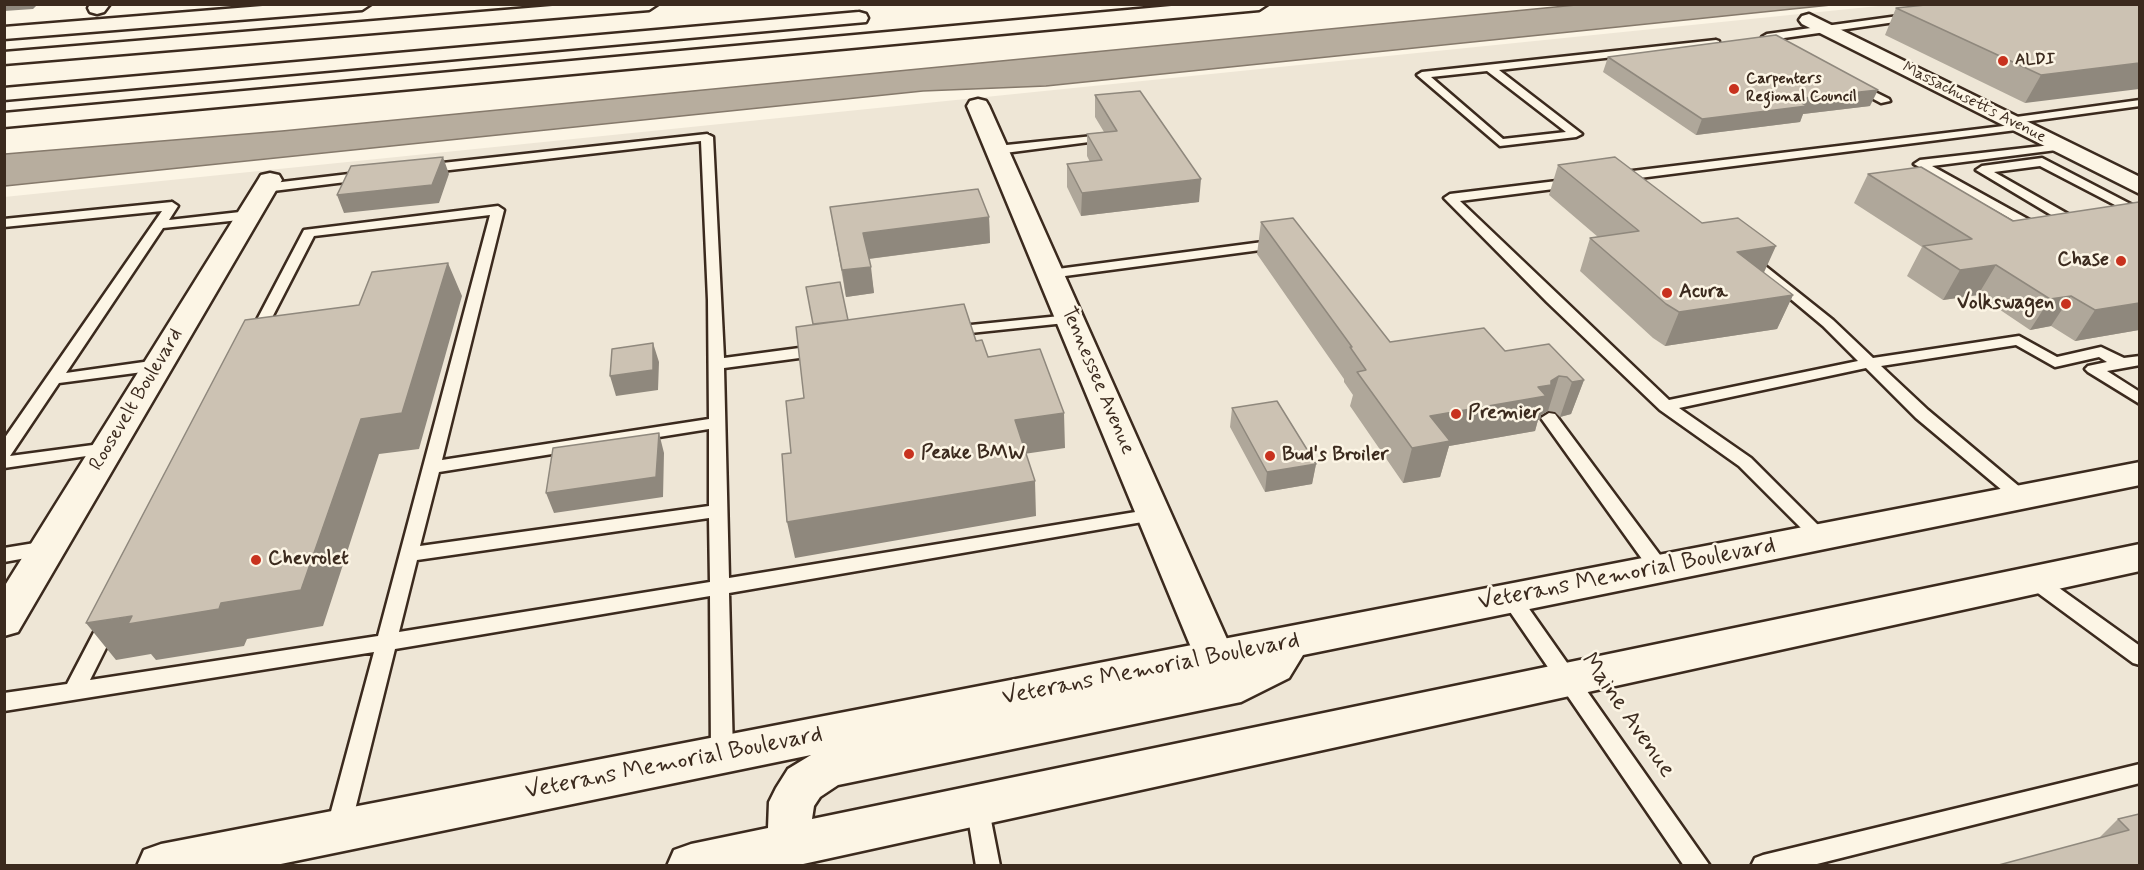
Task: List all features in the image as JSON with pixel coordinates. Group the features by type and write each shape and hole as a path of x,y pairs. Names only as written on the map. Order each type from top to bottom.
{"main road":[{"path":"4,33 362,4"},
{"path":"4,58 649,4"},
{"path":"4,120 1259,4"},
{"path":"4,83 884,16 4,94"},
{"name":"Massachusetts Avenue","path":"1809,20 2139,187"},
{"name":"Tennessee Avenue","path":"978,105 1215,657"},
{"name":"Roosevelt Boulevard","path":"4,621 267,184"},
{"name":"Veterans Memorial Boulevard","path":"161,866 2139,473"},
{"path":"2034,580 2048,561 2070,549 2139,534"},
{"path":"691,866 795,854 977,804 2139,557"},
{"path":"795,854 789,820 792,802 804,783 828,768 1241,685 1275,667 1290,642"}],"lane":[{"path":"1787,48 1761,38 1831,30 1862,22 1918,16"},
{"path":"1490,68 1576,134 1500,143 1422,75 1732,41"},
{"path":"1846,80 1885,101"},
{"path":"1820,536 1745,462 1666,406 1552,299 1450,198 2014,124 2139,103"},
{"path":"406,172 707,137 716,364 722,754"},
{"path":"997,150 1093,138"},
{"path":"2048,236 1920,164 2060,147"},
{"path":"2095,219 2073,222 1982,170 2042,162 2139,214"},
{"path":"267,184 383,174"},
{"path":"1629,176 1646,187"},
{"path":"4,223 172,206 4,452"},
{"path":"249,350 309,233 498,210 338,830"},
{"path":"2117,217 2139,214"},
{"path":"159,225 249,215"},
{"path":"1050,274 1291,242"},
{"path":"1738,248 1828,323 1922,414 2020,497"},
{"path":"938,333 1070,319"},
{"path":"1666,406 1870,363 2019,340 2055,362 2101,352 2121,363"},
{"path":"716,364 834,348"},
{"path":"2139,360 2093,369 2139,399"},
{"path":"54,380 158,365"},
{"path":"1549,418 1659,568"},
{"path":"433,467 717,423"},
{"path":"4,462 108,448"},
{"path":"411,554 718,511"},
{"path":"4,702 388,642 1154,515"},
{"path":"4,555 48,548"},
{"path":"2034,580 2139,657"},
{"name":"Maine Avenue","path":"1511,598 1698,866"},
{"path":"74,691 117,606"},
{"path":"1763,866 2139,773"},
{"path":"977,804 988,866"}],"shaded area":[{"path":"1586,4 1831,5 1046,86 923,91 5,186 5,154 282,131"},
{"path":"1888,5 2139,5 2139,865 5,865 4,197"}],"building":[{"path":"1935,4 2139,4 2139,63 2041,75 1896,8"},
{"name":"Carpenters Regional Council","path":"1776,35 1878,90 1795,99 1807,106 1702,119 1608,57"},
{"path":"1140,91 1201,179 1082,193 1067,164 1102,160 1087,134 1117,131 1095,95"},
{"path":"443,157 432,185 337,195 351,166"},
{"path":"1615,157 1702,223 1738,218 1776,246 1737,252 1793,295 1679,312 1666,304 1590,238 1639,231 1558,165"},
{"path":"1921,167 2013,221 2139,202 2139,303 2095,310 2071,296 2050,299 1996,265 1960,270 1923,246 1972,239 1868,174"},
{"path":"978,189 989,217 863,233 871,267 842,270 830,207"},
{"path":"1293,218 1390,342 1484,328 1505,351 1549,344 1584,380 1572,382 1567,377 1559,376 1551,381 1551,385 1538,387 1546,396 1430,416 1450,441 1412,448 1357,372 1366,370 1350,347 1352,347 1261,222"},
{"path":"448,263 402,413 361,419 301,590 221,603 219,609 128,624 132,616 86,623 245,320 359,305 372,272"},
{"path":"840,282 848,320 813,324 806,287"},
{"path":"964,304 976,341 982,340 988,357 1040,349 1064,413 1015,420 1035,481 787,522 782,454 791,453 786,401 804,398 796,327"},
{"path":"653,343 653,370 610,376 612,349"},
{"path":"1277,401 1316,464 1267,472 1232,408"},
{"path":"659,433 656,477 546,493 553,448"},
{"path":"2139,814 2139,866 1995,866 2129,830 2118,819"}],"place":[{"name":"ALDI","path":"2003,61"},
{"name":"Carpenters Regional Council","path":"1734,89"},
{"name":"Chase","path":"2121,261"},
{"name":"Acura","path":"1667,293"},
{"name":"Volkswagen","path":"2066,304"},
{"name":"Premier","path":"1456,414"},
{"name":"Peake BMW","path":"909,454"},
{"name":"Bud's Broiler","path":"1270,456"},
{"name":"Chevrolet","path":"256,560"}]}
